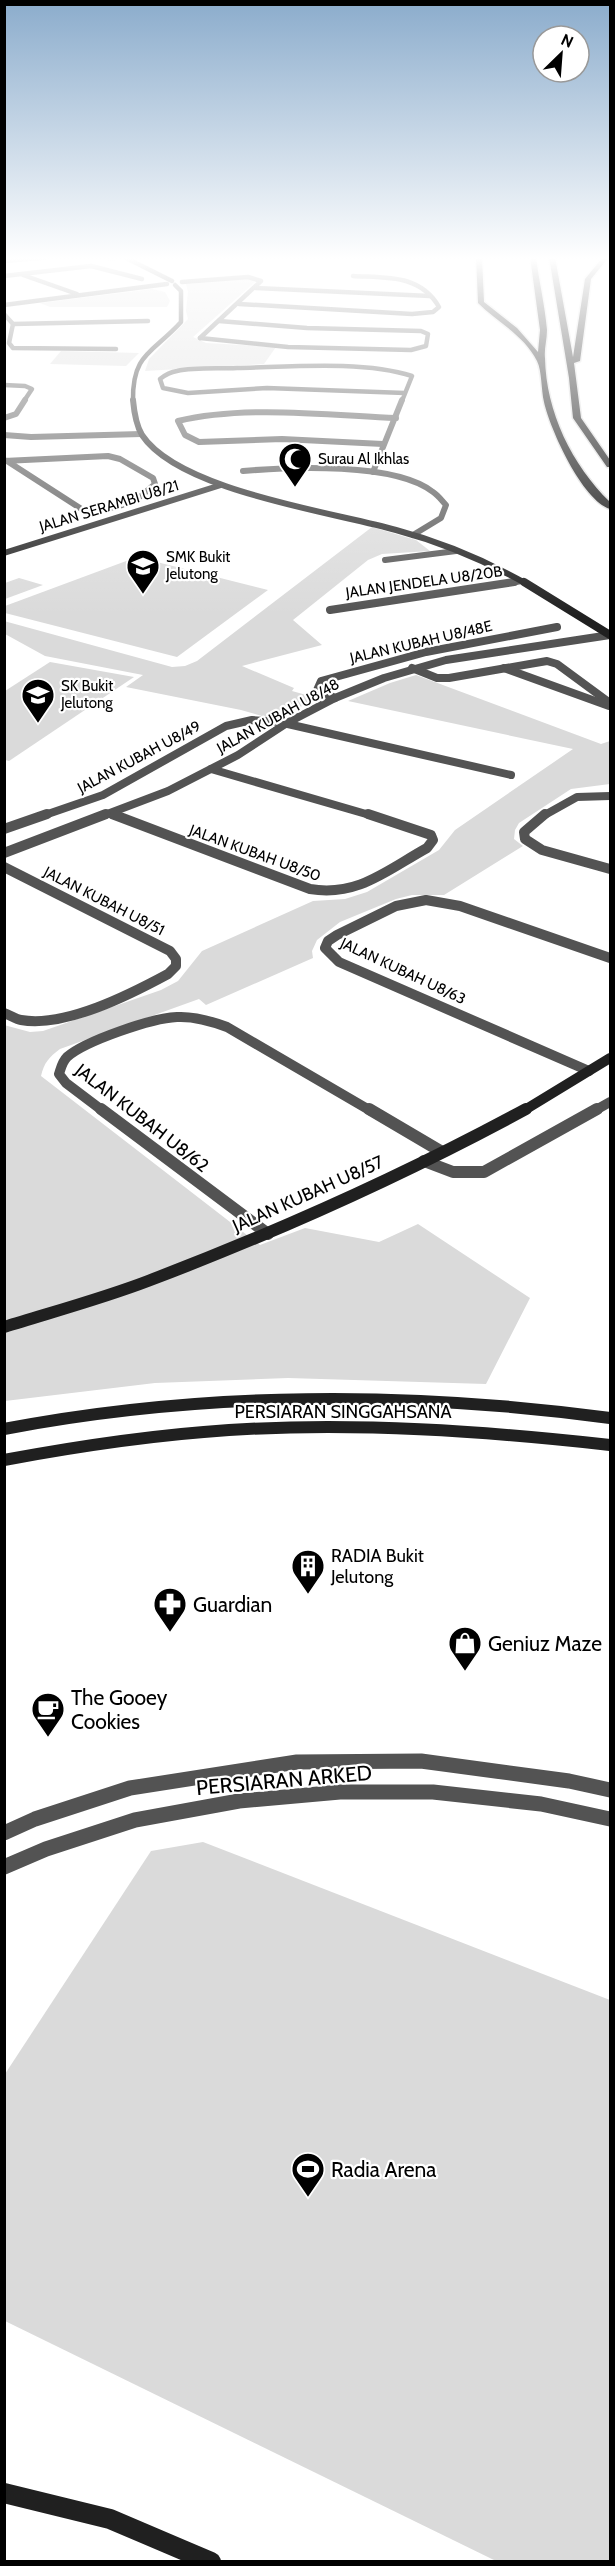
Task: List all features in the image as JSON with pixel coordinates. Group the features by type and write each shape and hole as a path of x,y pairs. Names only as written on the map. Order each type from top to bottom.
{"highway":[{"path":"543,377 551,416 559,441 593,492 610,506"},
{"path":"573,378 577,418 610,465"}],"street":[{"path":"133,377 134,407 141,434 165,455 221,485 413,535 496,567 610,635"},
{"path":"163,377 160,379 163,388 179,393 267,388 405,393"},
{"path":"373,472 412,377"},
{"path":"4,385 25,386 32,389 16,414 4,418"},
{"path":"384,444 282,439 199,442 187,438 181,432 178,421 195,417 271,413 396,418"},
{"path":"4,434 31,437 141,434"},
{"path":"113,457 153,478 155,484 148,490 121,503 95,510 83,510 6,461 113,457"},
{"path":"243,471 288,468 373,472 417,482 444,500 446,512 441,518 413,535"},
{"name":"JALAN SERAMBI U8/21","path":"4,553 221,485"},
{"path":"386,560 456,551"},
{"name":"JALAN JENDELA U8/20B","path":"330,610 522,581"},
{"name":"JALAN KUBAH U8/48E","path":"335,698 317,690 321,681 426,652 557,627"},
{"name":"JALAN KUBAH U8/48","path":"4,853 168,791 335,698 411,668 464,657 610,635"},
{"path":"411,668 443,678 542,661 552,662 610,705"},
{"path":"503,668 610,705"},
{"name":"JALAN KUBAH U8/49","path":"4,829 103,795 233,723 262,720 287,723 511,775"},
{"name":"JALAN KUBAH U8/50","path":"111,814 310,889 325,891 349,891 358,887 427,848 433,840 430,835 415,828 211,769"},
{"path":"610,795 587,795 567,800 530,825 525,832 525,840 542,850 610,868"},
{"name":"JALAN KUBAH U8/51","path":"4,867 170,951 177,959 176,966 168,974 155,981 61,1019 31,1022 4,1013"},
{"name":"JALAN KUBAH U8/63","path":"589,1071 339,962 325,948 328,941 337,935 396,906 426,900 460,906 610,958"},
{"name":"JALAN KUBAH U8/62","path":"267,1234 66,1083 59,1074 61,1064 70,1055 84,1047 156,1021 174,1017 211,1021 227,1027 442,1152"},
{"name":"JALAN KUBAH U8/57","path":"4,1327 145,1282 267,1234 424,1161 525,1110 610,1058"},
{"path":"424,1161 441,1170 458,1174 471,1175 484,1172 610,1102"},
{"name":"PERSIARAN SINGGAHSANA","path":"4,1428 139,1409 273,1399 493,1405 610,1418"},
{"name":"PERSIARAN SINGGAHSANA","path":"4,1460 109,1442 274,1426 466,1430 610,1445"},
{"name":"PERSIARAN ARKED","path":"4,1833 35,1819 130,1788 297,1762 421,1761 569,1781 610,1790"},
{"name":"PERSIARAN ARKED","path":"4,1867 46,1850 135,1820 239,1801 340,1792 433,1792 541,1804 610,1818"},
{"path":"4,2493 110,2519 211,2562"}],"shaded area":[{"path":"372,527 416,540 430,551 382,554 368,560 293,620 322,645 242,666 294,688 292,691 317,698 276,720 241,710 126,687 143,675 45,656 5,634 4,621 172,667 185,666 197,661"},
{"path":"137,557 268,590 177,657 5,613 5,606"},
{"path":"19,578 43,585 5,599 5,583"},
{"name":"SK Bukit Jelutong","path":"50,662 134,677 9,761 5,760 5,691"},
{"path":"416,675 601,744 610,741 610,784 571,789 519,823 514,839 523,846 444,895 412,895 396,899 340,922 317,940 312,951 313,958 206,1005 199,999 60,1049 48,1061 41,1076 260,1245 305,1228 379,1242 418,1224 530,1298 486,1384 288,1378 155,1383 5,1401 4,1025 30,1032 43,1031 161,990 178,981 202,951 313,901 345,899 367,892 439,850 455,830 573,749 348,701 390,683"},
{"name":"Radia Arena","path":"203,1842 610,2000 610,2561 496,2561 5,2321 5,2074 151,1851"}],"place":[{"name":"Surau Al Ikhlas","path":"295,488"},
{"name":"SMK Bukit Jelutong","path":"143,595"},
{"name":"SK Bukit Jelutong","path":"38,724"},
{"name":"RADIA Bukit Jelutong","path":"308,1595"},
{"name":"Guardian","path":"170,1633"},
{"name":"Geniuz Maze","path":"465,1672"},
{"name":"The Gooey Cookies","path":"48,1738"},
{"name":"Radia Arena","path":"308,2198"}]}
